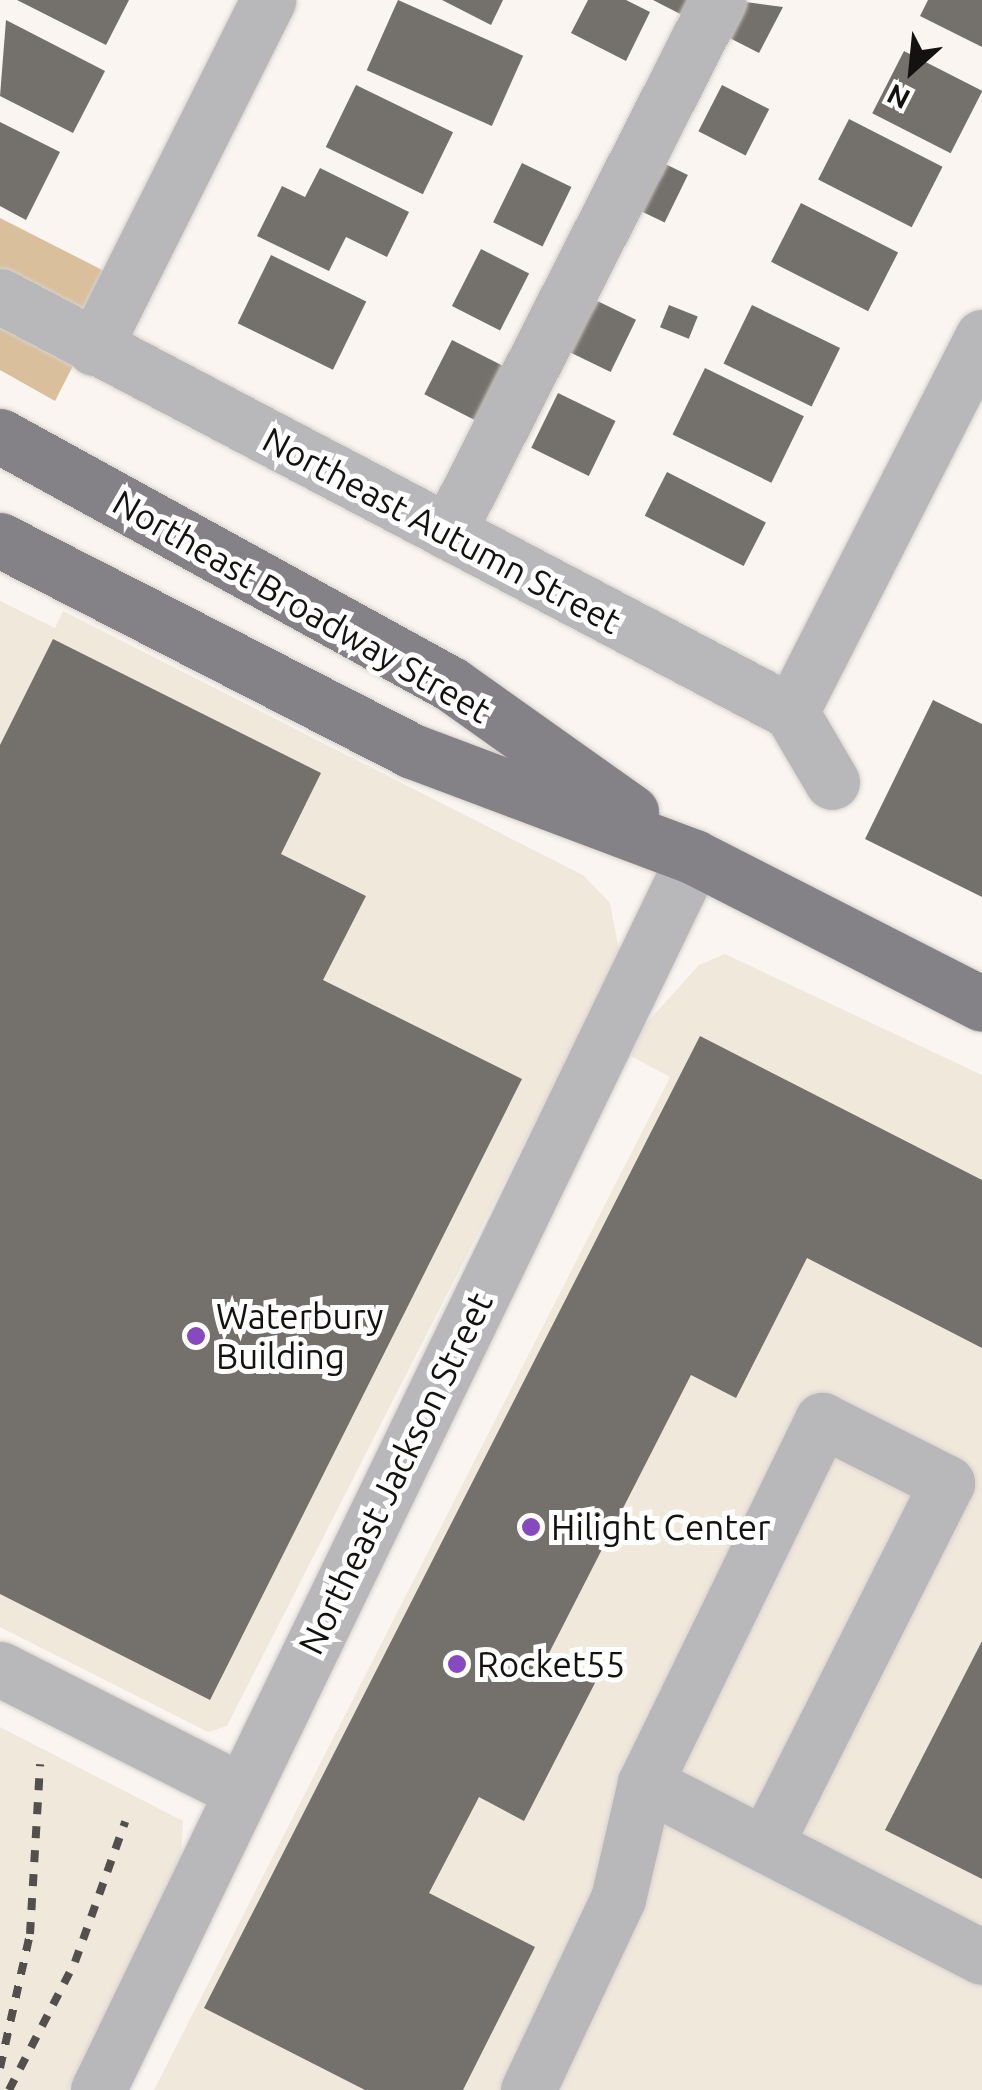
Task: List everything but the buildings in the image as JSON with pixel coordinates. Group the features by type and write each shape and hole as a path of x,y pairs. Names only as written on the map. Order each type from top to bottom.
{"main road":[{"name":"Northeast Broadway Street","path":"0,436 452,684 694,857"},
{"name":"Northeast Broadway Street","path":"0,540 412,751 694,857 982,1004"}],"street":[{"path":"94,348 268,0"},
{"path":"448,532 718,0"},
{"name":"Northeast Autumn Street","path":"0,296 790,712"},
{"path":"832,782 790,712 982,336"},
{"name":"Northeast Jackson Street","path":"98,2090 694,857"},
{"path":"528,2090 618,1898 645,1783 822,1420 946,1484 765,1846"},
{"path":"0,1669 242,1791"},
{"path":"645,1783 982,1957"}],"shaded area":[{"path":"0,218 118,278 55,401 0,370"},
{"name":"Waterbury Building","path":"0,601 55,628 63,611 583,875 610,903 620,955 227,1726 208,1732 0,1627"},
{"path":"725,954 982,1075 982,2090 154,2090 670,1077 631,1056 642,1028 699,965"},
{"path":"0,1727 183,1821 181,1859 68,2090 0,2090"}],"railway":[{"path":"0,2068 30,1934 40,1764"},
{"path":"9,2090 75,1962 125,1822"}],"place":[{"name":"Waterbury Building","path":"196,1336"},
{"name":"Hilight Center","path":"531,1527"},
{"name":"Rocket55","path":"457,1664"}]}
